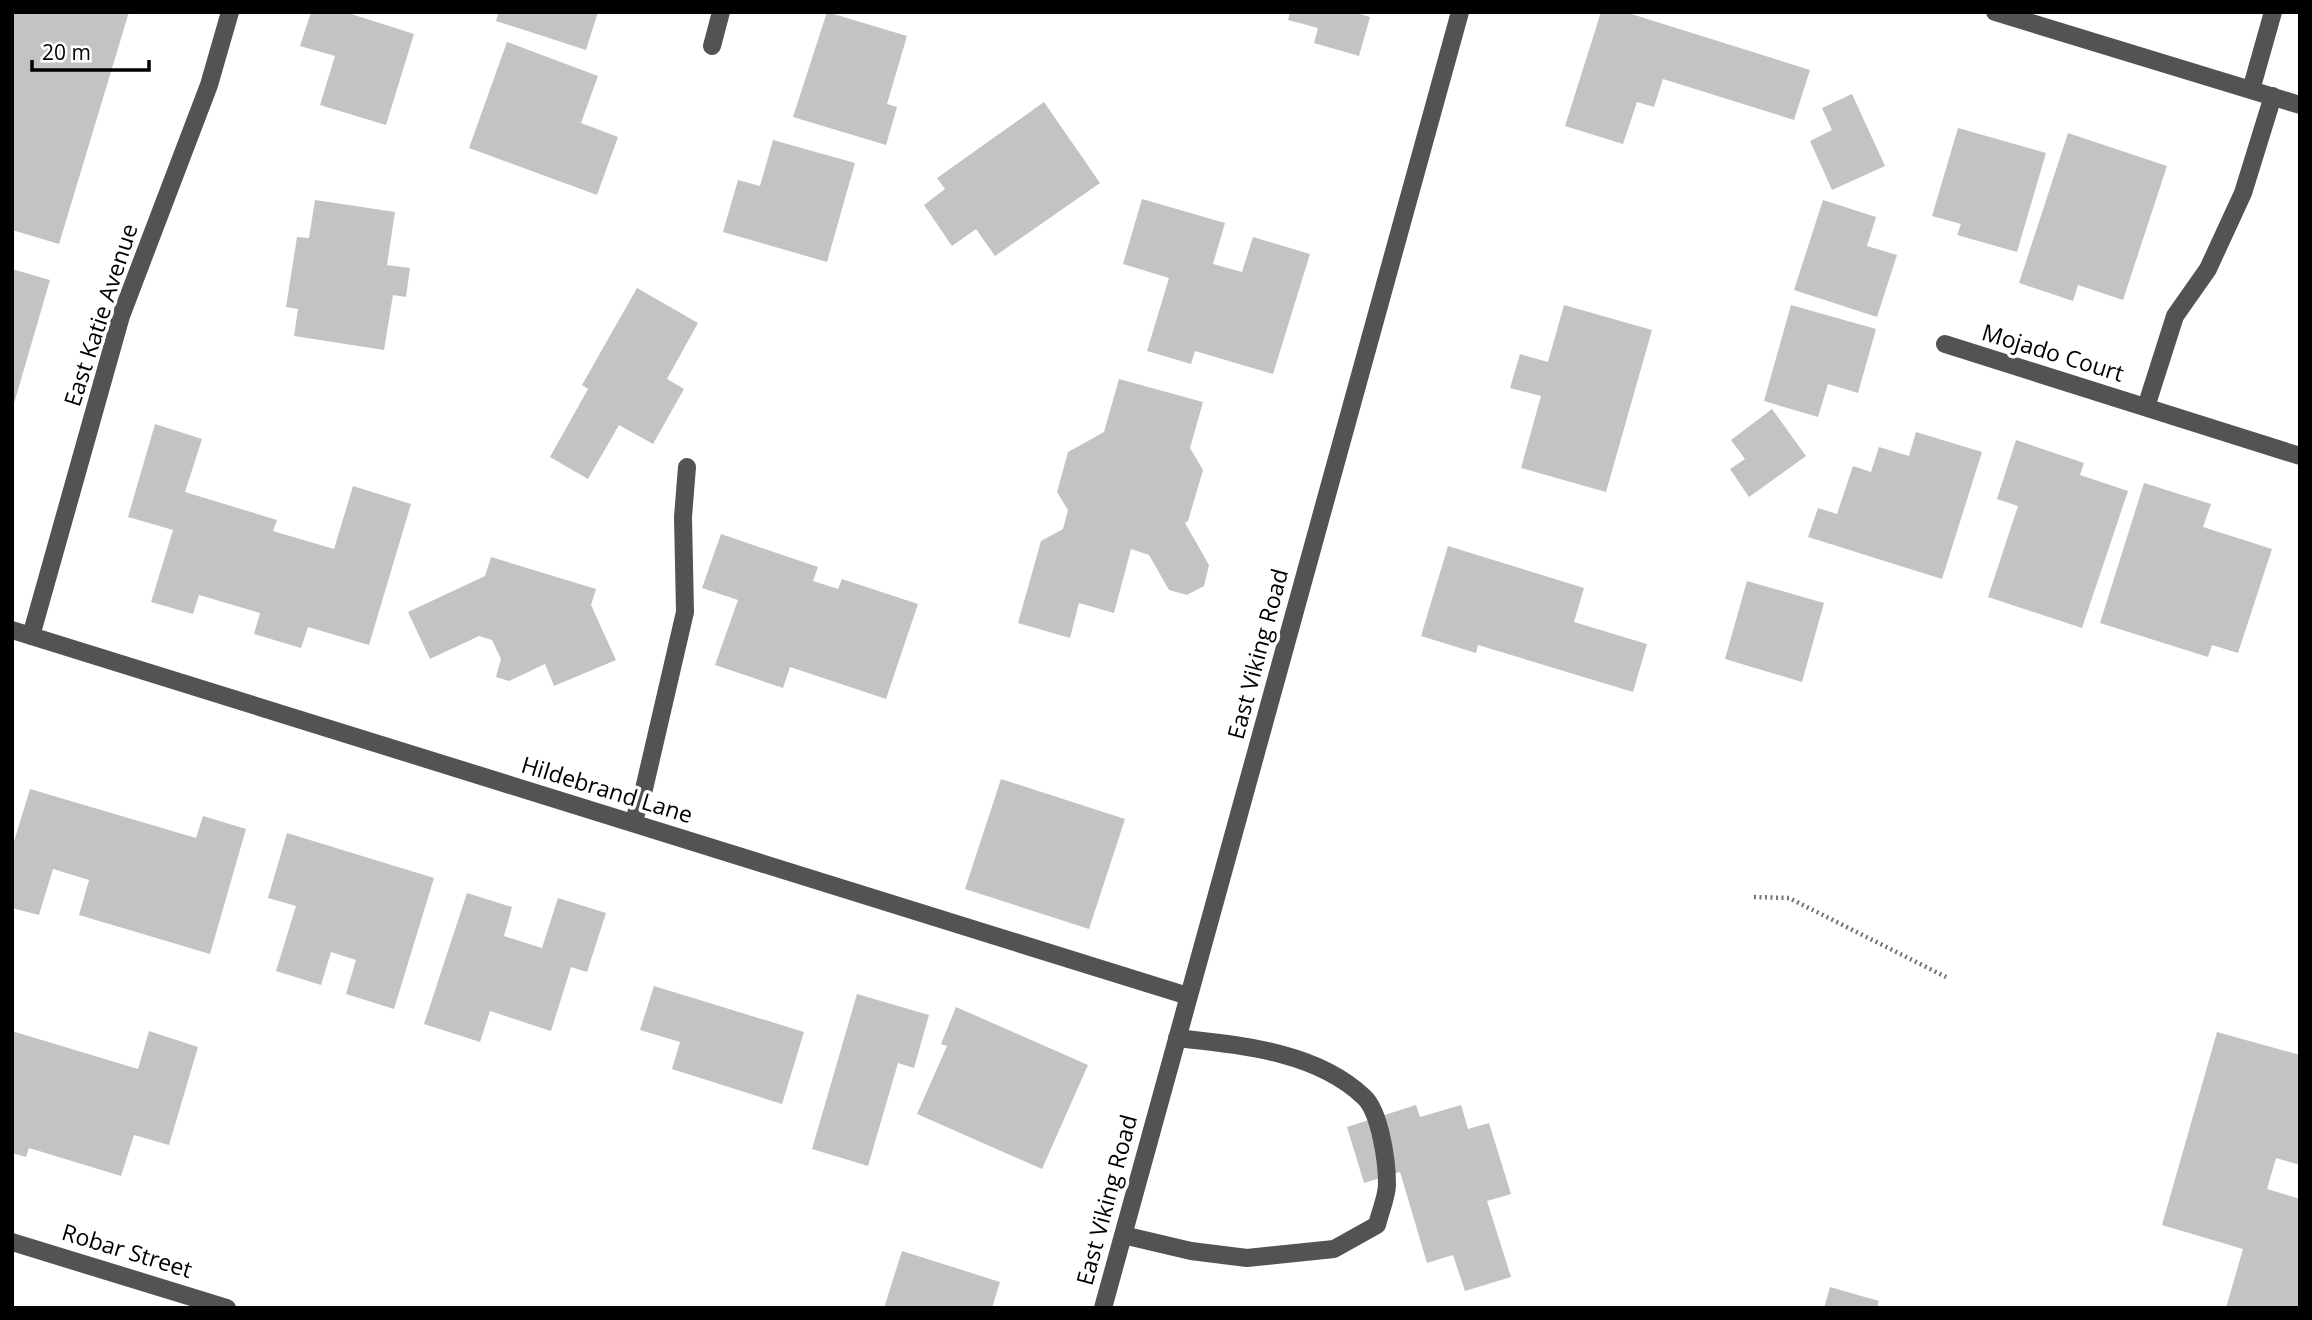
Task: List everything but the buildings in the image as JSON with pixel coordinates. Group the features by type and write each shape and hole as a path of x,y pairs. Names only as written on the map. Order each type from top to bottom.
{"street":[{"name":"East Katie Avenue","path":"31,636 121,316 209,85 230,12"},
{"path":"712,46 722,12"},
{"name":"East Viking Road","path":"1103,1308 1460,12"},
{"path":"1995,12 2300,105"},
{"path":"2251,90 2273,12"},
{"name":"Mojado Court","path":"2146,407 2175,316 2208,269 2244,193 2273,96"},
{"name":"Mojado Court","path":"1945,344 2300,456"},
{"path":"633,823 644,789 685,612 683,517 687,467"},
{"name":"Hildebrand Lane","path":"12,630 1188,996"},
{"path":"1123,1235 1191,1251 1247,1258 1334,1249 1377,1225 1387,1186 1380,1130 1365,1098 1335,1077 1292,1057 1240,1045 1177,1038"},
{"name":"Robar Street","path":"12,1241 227,1308"}],"path":[{"path":"1754,897 1788,898 1948,978"}]}
